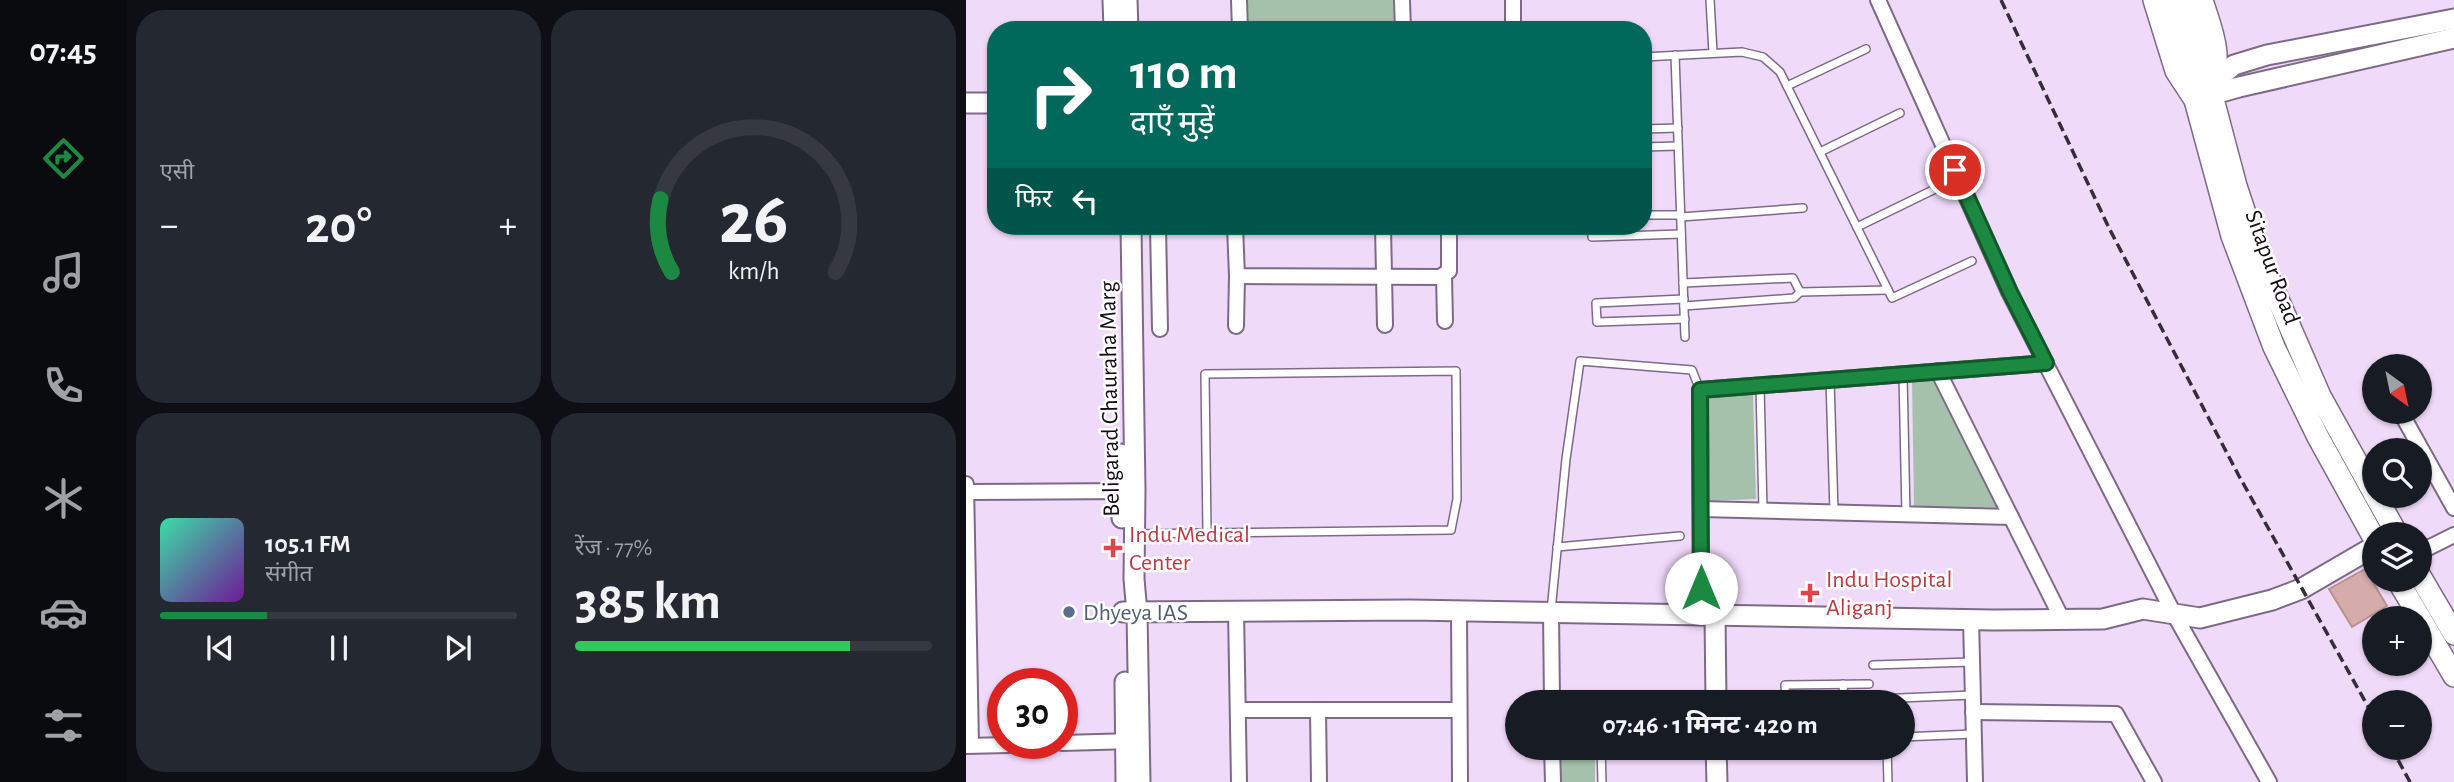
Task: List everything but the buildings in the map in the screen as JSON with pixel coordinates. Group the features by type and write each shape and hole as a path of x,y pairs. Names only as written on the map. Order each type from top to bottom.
{"main road":[{"name":"Sitapur Road","path":"2154,0 2176,71 2201,92 2260,258 2320,396 2362,472"},
{"name":"Sitapur Road","path":"2202,0 2216,52 2217,66 2201,92 2232,236 2274,347 2364,522"},
{"path":"2429,592 2454,634"},
{"path":"2432,638 2454,676"}],"street":[{"path":"1113,0 1114,21"},
{"path":"1127,0 1128,21"},
{"path":"1239,0 1240,21"},
{"path":"1402,0 1403,21"},
{"path":"1513,0 1513,21"},
{"path":"1878,0 2010,292 2174,614 2269,782"},
{"path":"2169,0 2189,75 2201,92"},
{"path":"2185,0 2201,92"},
{"path":"2201,92 2234,65 2267,55 2454,19"},
{"path":"2201,92 2454,38"},
{"path":"966,103 987,103"},
{"path":"1119,235 1130,612 1459,610 2103,619 2143,609 2200,618 2272,600 2301,589 2362,551"},
{"name":"Beligarad Chauraha Marg","path":"1131,235 1128,491 1134,534 1134,579 1130,612 1133,741 1140,782"},
{"path":"1158,235 1160,329"},
{"path":"1235,235 1236,326"},
{"path":"1383,235 1385,325"},
{"path":"1237,276 1444,276 1450,265 1448,235"},
{"path":"1444,276 1445,321"},
{"path":"1715,690 1701,509 1700,390 2046,363"},
{"path":"1938,371 2062,619"},
{"path":"2407,424 2454,508"},
{"path":"966,484 969,746 987,746"},
{"path":"966,492 1128,491"},
{"path":"1701,509 2011,517"},
{"path":"2432,546 2454,535"},
{"path":"1459,610 1460,782"},
{"path":"1236,611 1238,782"},
{"path":"1551,612 1552,690"},
{"path":"1970,619 1975,782"},
{"path":"1238,710 1460,710"},
{"path":"1318,710 1319,782"},
{"path":"1973,712 2116,714 2154,782"},
{"path":"1078,743 1133,741 1126,782"},
{"path":"1552,760 1553,782"},
{"path":"1716,760 1717,782"}],"lane":[{"path":"1710,0 1713,53"},
{"path":"1787,86 1866,49"},
{"path":"1652,56 1742,52 1763,57 1780,72 1892,298 1972,261"},
{"path":"1675,55 1685,337"},
{"path":"1820,152 1900,113"},
{"path":"1652,129 1678,128"},
{"path":"1652,147 1678,146"},
{"path":"1857,227 1933,190"},
{"path":"1652,215 1681,216 1803,208"},
{"path":"1652,235 1681,234"},
{"path":"1592,235 1651,235"},
{"path":"1683,284 1793,278 1800,292"},
{"path":"1685,318 1597,322 1596,303 1684,303 1794,298 1800,292 1888,290"},
{"path":"1551,612 1566,459 1580,362 1692,370 1700,390"},
{"path":"1134,534 1451,530 1457,499 1456,371 1205,374 1208,533"},
{"path":"1903,374 1906,514"},
{"path":"1830,380 1834,512"},
{"path":"1760,385 1763,510"},
{"path":"1558,547 1680,536"},
{"path":"1873,665 1972,662"},
{"path":"1843,684 1843,690"},
{"path":"1785,690 1785,685 1869,684"},
{"path":"1915,697 1973,695"},
{"path":"1915,736 1974,734"},
{"path":"1601,760 1602,782"},
{"path":"1887,760 1888,782"}],"green space":[{"path":"1246,0 1395,0 1396,21 1247,21"},
{"path":"1933,380 1998,508 1914,507 1912,381"},
{"path":"1753,392 1756,499 1710,501 1707,394"},
{"path":"1561,760 1595,760 1595,782 1561,782"}],"railway":[{"path":"2001,0 2110,230 2239,476 2362,696"},
{"path":"2398,760 2410,782"}],"place":[{"name":"Indu Medical Center","path":"1113,548"},
{"name":"Indu Hospital Aliganj","path":"1810,593"},
{"name":"Dhyeya IAS","path":"1069,612"}],"route":[{"path":"1701,588 1700,390 2046,363 2010,292 1955,170"}]}
